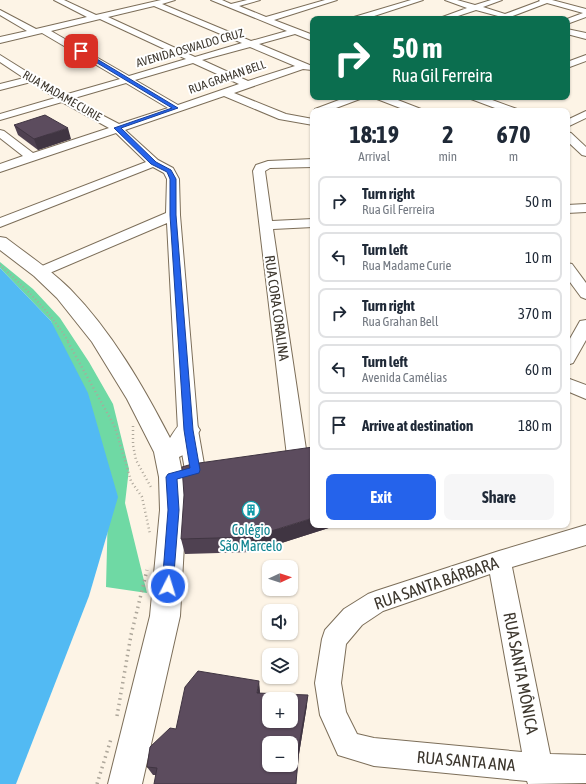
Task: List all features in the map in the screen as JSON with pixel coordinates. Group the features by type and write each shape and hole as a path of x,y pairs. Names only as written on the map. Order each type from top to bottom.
{"main road":[{"path":"0,242 40,272 64,294 99,337 138,396 166,452 162,484 173,510 165,616 125,784"},
{"path":"166,452 177,447 188,430"}],"street":[{"path":"58,0 246,84"},
{"path":"137,0 152,4 310,68"},
{"path":"0,40 171,0"},
{"path":"215,0 310,37"},
{"path":"231,6 242,1 256,0"},
{"path":"265,20 334,0"},
{"path":"367,16 419,0"},
{"path":"449,0 501,16"},
{"path":"451,16 498,0"},
{"path":"506,16 545,0 586,11"},
{"path":"383,2 397,7"},
{"path":"0,12 40,31 129,79 176,108"},
{"path":"570,21 586,14"},
{"name":"AVENIDA OSWALDO CRUZ","path":"0,117 193,60 295,32"},
{"path":"570,32 586,36"},
{"path":"304,35 310,33"},
{"path":"570,64 586,58"},
{"name":"RUA MADAME CURIE","path":"1,61 62,98 117,128 154,163 169,171 173,179 173,215 188,430 203,469 162,484"},
{"name":"RUA GRAHAN BELL","path":"0,168 246,84 304,66"},
{"path":"0,87 31,79"},
{"path":"224,92 276,114 297,120 310,122"},
{"path":"327,108 348,100"},
{"path":"389,100 409,108"},
{"path":"479,100 485,105 499,108"},
{"path":"485,105 494,100"},
{"path":"570,122 586,114"},
{"path":"297,120 310,115"},
{"path":"0,133 31,157"},
{"path":"570,138 585,150"},
{"path":"570,150 585,150"},
{"path":"0,223 154,163"},
{"name":"RUA CORA CORALINA","path":"297,456 259,171 260,168 268,165 310,163"},
{"path":"570,209 586,208"},
{"path":"40,272 173,215"},
{"path":"265,225 310,223"},
{"path":"570,271 586,294"},
{"path":"570,354 586,325"},
{"path":"570,385 586,392"},
{"name":"RUA SANTA BÁRBARA","path":"348,745 333,715 328,683 334,639 353,617 376,602 499,561 586,535"},
{"name":"RUA SANTA MÔNICA","path":"499,561 541,776"},
{"name":"RUA SANTA ANA","path":"348,745 374,752 541,776 586,769"}],"path":[{"path":"0,265 21,284 61,329 94,387 115,427 131,480 142,498 151,535 150,541"},
{"path":"134,422 132,436 138,464 149,480 162,484"},
{"path":"117,717 131,635 147,567"},
{"path":"97,784 113,732"}],"green space":[{"path":"0,262 33,289 60,318 89,362 113,404 129,469 125,503 147,593 106,587 108,508 51,321 0,268"}],"water":[{"path":"0,268 51,321 88,393 118,497 89,596 16,784 0,784"}],"building":[{"path":"45,115 68,128 34,139 14,125"},
{"path":"310,447 310,519 252,537 181,539 184,495 182,467 192,464"},
{"path":"198,671 259,681 257,693 262,693 262,728 298,728 298,695 308,695 298,758 298,736 262,736 262,772 297,772 296,784 154,784 157,768 147,767 150,747 170,728 176,729 185,687"}],"place":[{"name":"Colégio São Marcelo","path":"251,510"}],"route":[{"path":"81,51 176,108 117,128 154,163 169,171 173,179 173,215 188,430 195,470 172,477 173,510 168,586"}]}
